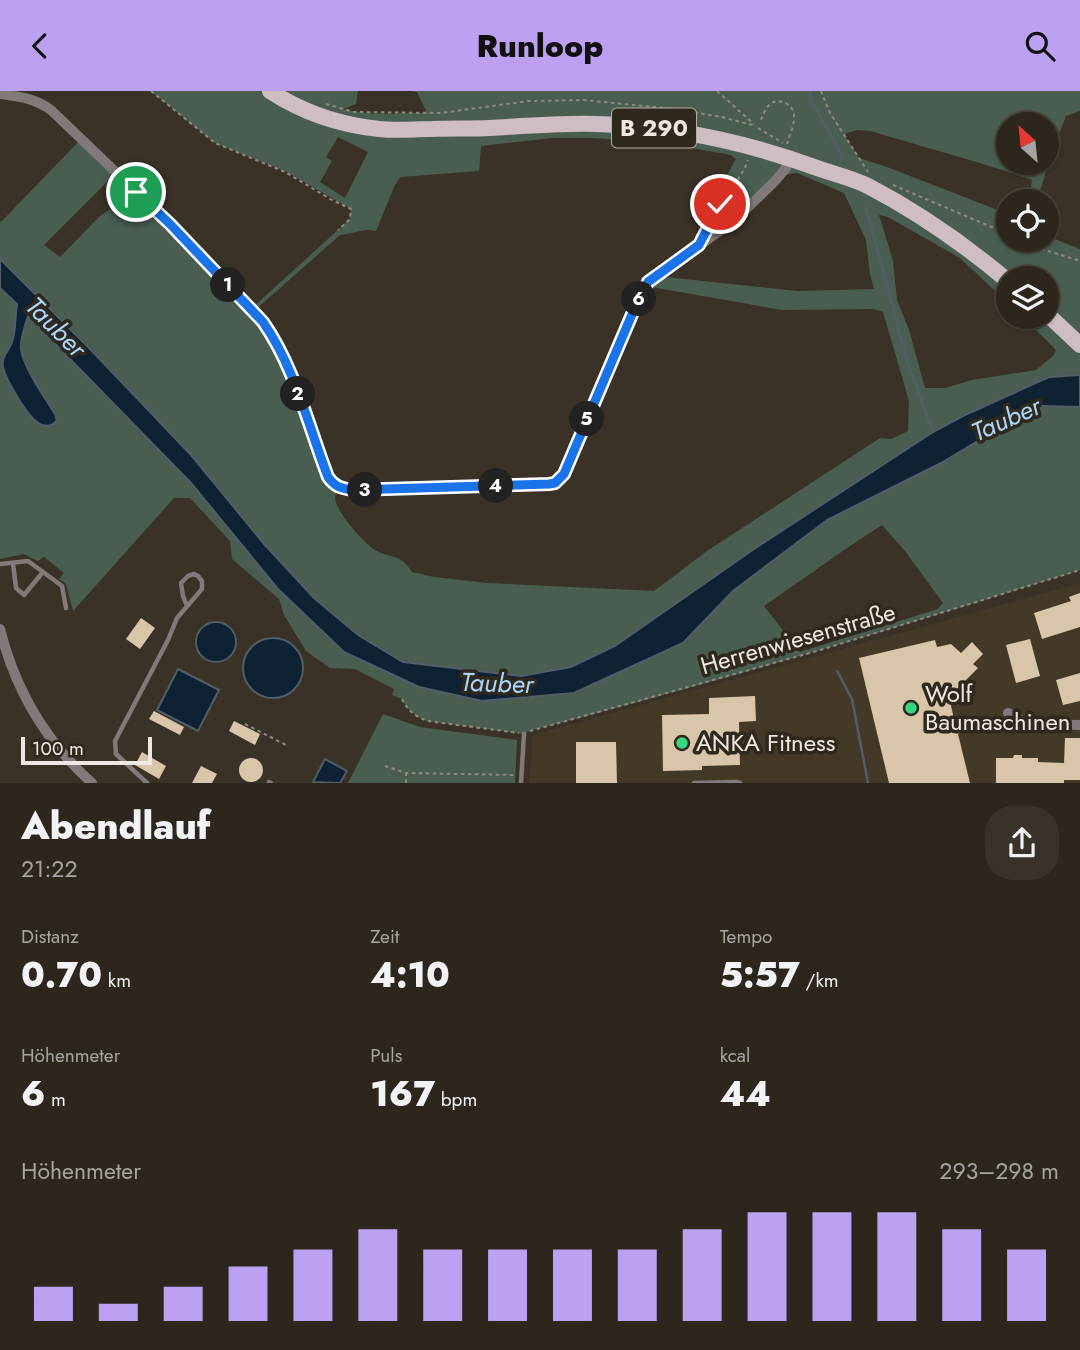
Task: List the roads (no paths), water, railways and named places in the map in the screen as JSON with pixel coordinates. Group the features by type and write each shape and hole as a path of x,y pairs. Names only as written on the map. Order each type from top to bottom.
{"main road":[{"name":"B 290","path":"270,91 316,114 381,130 596,124 659,128 787,151 866,185 971,250 996,271"},
{"path":"1059,325 1080,345"}],"street":[{"path":"0,95 39,101 51,110 170,224 263,322 273,336 289,372 328,477 338,487 352,490 555,483 564,474 648,282 735,220 786,168 787,151"},
{"path":"0,629 2,650 36,718 62,753 92,783"},
{"path":"1008,713 1028,724 1080,725"}],"lane":[{"path":"0,564 28,561 62,586 66,607"},
{"path":"13,563 16,588 24,595 43,572"},
{"path":"147,783 116,754 115,740 177,618 202,589 202,581 194,574 181,583 187,606"},
{"path":"522,783 524,734"},
{"path":"694,783 740,783"}],"water":[{"name":"Tauber","path":"0,259 191,455 265,545 314,598 358,635 403,662 521,676 571,667 615,646 757,547 933,432 963,416 1049,377 1080,375 1080,407 1042,406 1025,413 941,463 827,520 733,591 683,643 574,693 482,701 419,687 344,652 278,589 191,483 28,316 21,349 26,365 57,421 46,426 37,422 19,399 3,367 4,357 13,338 17,304 0,288"},
{"path":"216,622 230,628 236,642 230,656 216,662 202,656 196,642 202,628"},
{"path":"267,638 279,638 298,651 303,668 301,680 290,693 279,698 267,698 248,685 243,674 243,662 256,643"},
{"path":"178,669 219,690 198,731 157,710"},
{"path":"325,759 347,771 340,783 313,782"}],"waterway":[{"path":"810,91 811,101 843,157"},
{"path":"866,207 908,364 933,432"},
{"path":"837,671 852,699 868,783"}],"place":[{"name":"Wolf Baumaschinen","path":"911,708"},
{"name":"ANKA Fitness","path":"682,743"}]}
